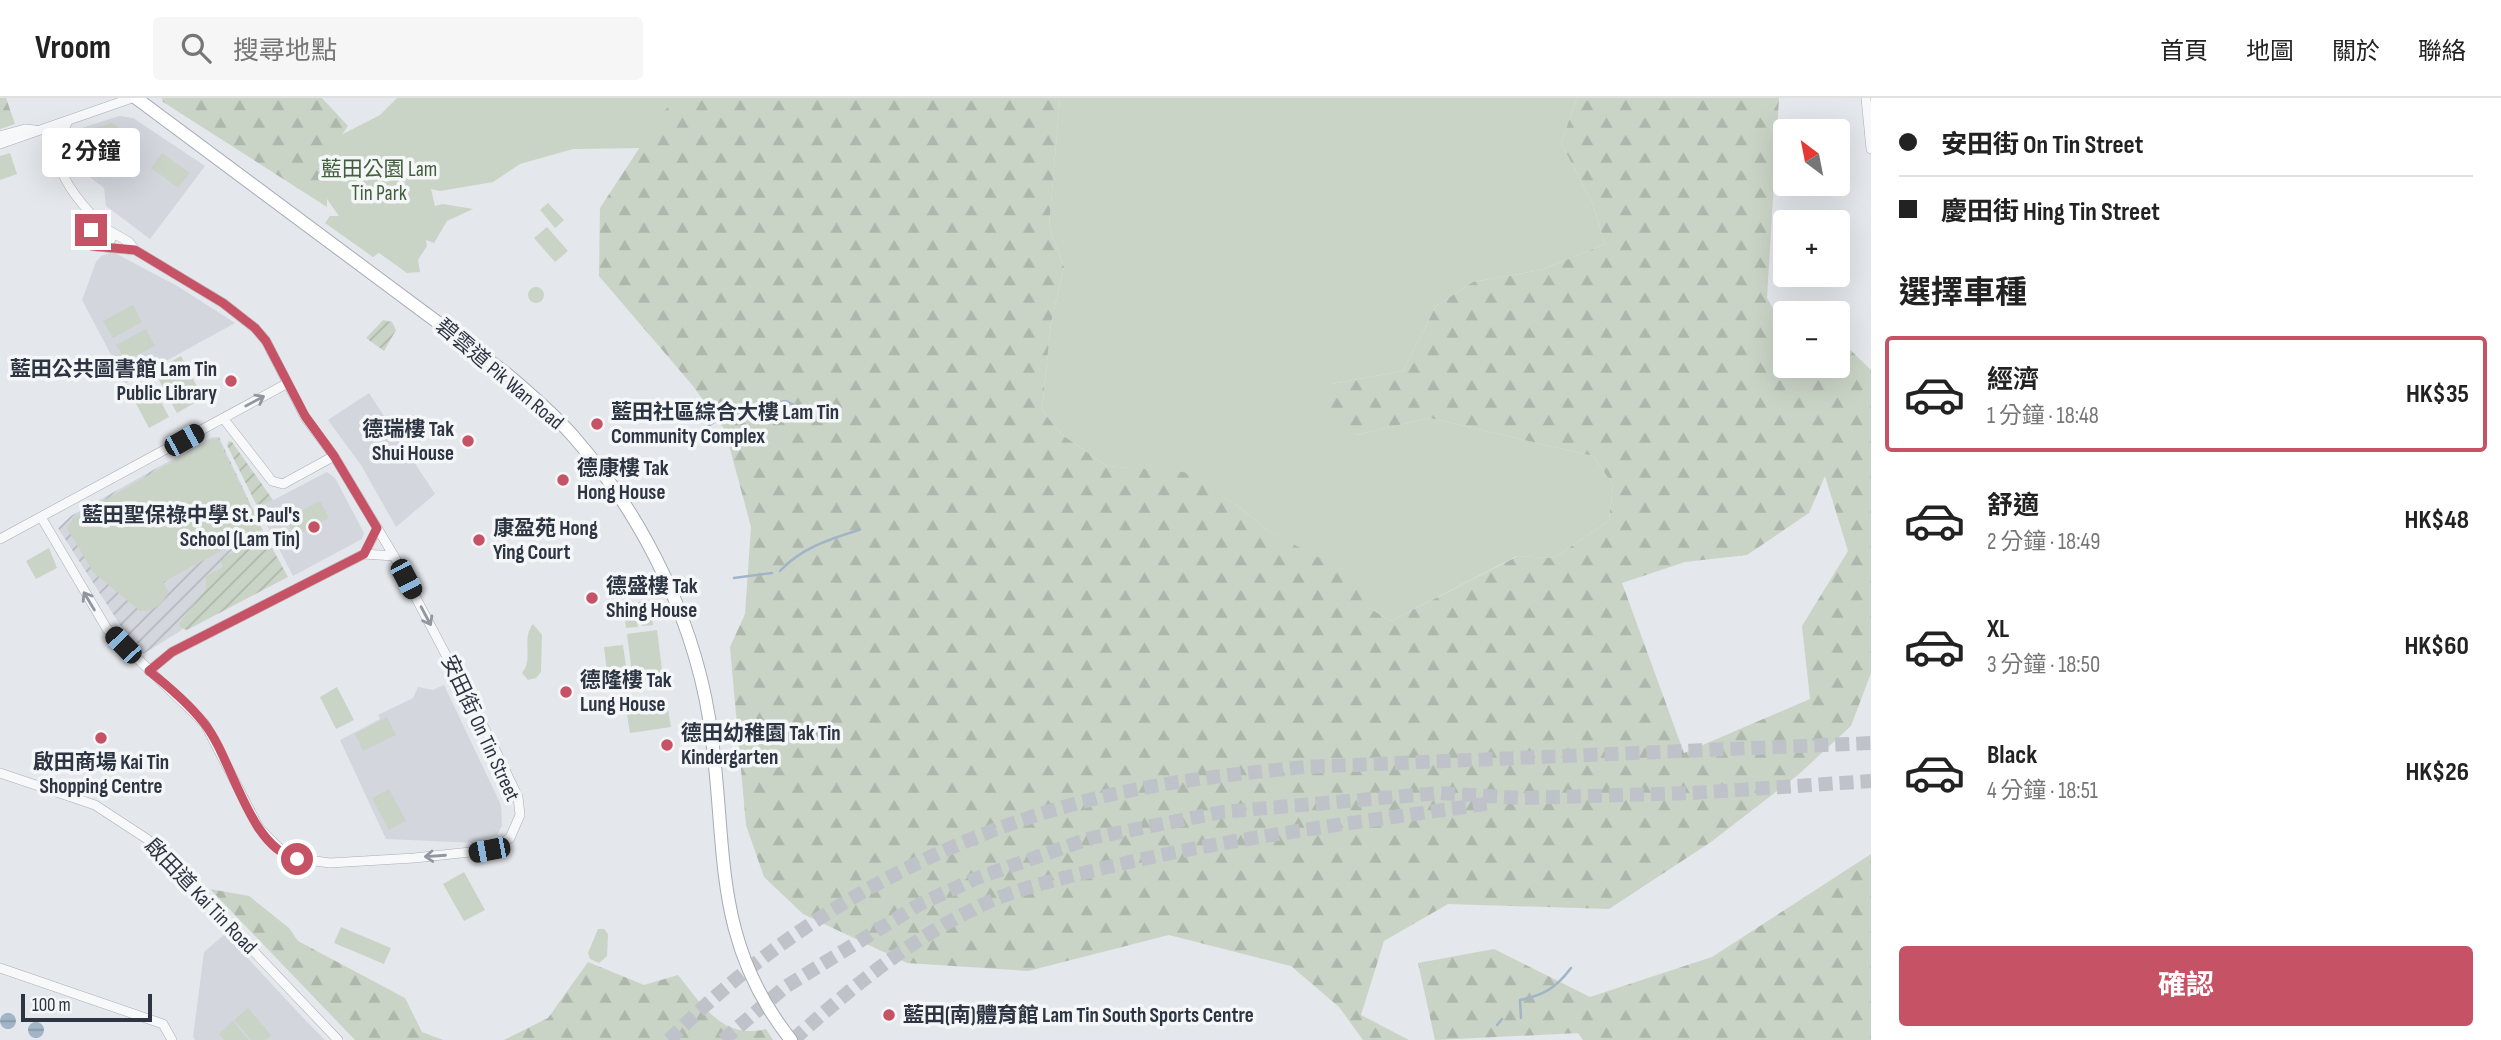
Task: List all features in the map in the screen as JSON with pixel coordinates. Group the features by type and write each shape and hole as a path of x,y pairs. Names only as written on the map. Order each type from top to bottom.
{"main road":[{"name":"碧雲道 Pik Wan Road","path":"134,98 507,374 572,435 623,500 653,555 689,641 708,709 716,776 721,862 737,940 755,987 791,1040"}],"street":[{"path":"0,144 134,98"},
{"path":"1866,98 1871,149"},
{"name":"安田街 On Tin Street","path":"41,517 107,629 205,724 259,828 277,848 293,859 330,863 489,850 510,838 517,829 520,816 518,797 394,556 334,456 286,384 266,341 255,328 223,303 135,250 129,242 107,229 85,206 60,168 58,145 68,121"},
{"path":"0,136 25,129 35,131"},
{"path":"106,247 111,239 107,229 96,227 88,237 92,246 135,250"},
{"path":"0,539 286,384"},
{"path":"223,418 263,474 272,481 283,484 334,456"},
{"path":"364,554 377,528"},
{"path":"149,671 172,652 364,554 394,556"},
{"name":"啟田道 Kai Tin Road","path":"0,774 95,805 148,839 338,1040"},
{"path":"0,968 164,1019 172,1040"}],"shaded area":[{"path":"119,116 133,118 205,166 150,239 106,206 104,188 84,173 79,129"},
{"path":"113,252 179,287 235,323 126,383 82,300 96,262 101,256"},
{"path":"369,393 435,494 396,527 361,465 328,420"},
{"path":"212,437 219,437 265,535 220,559 222,567 206,576 206,588 179,623 182,630 143,654 131,642 58,528 71,516"},
{"name":"藍田聖保祿中學 St. Paul's School (Lam Tin)","path":"327,472 335,478 364,533 362,539 293,576 258,508"},
{"path":"444,685 501,805 502,826 497,835 477,843 386,839 340,740 380,719 378,715 413,698 418,687 433,690"},
{"path":"225,934 325,1040 195,1040 193,1037 204,952"}],"green space":[{"path":"0,98 6,98 15,124 0,129"},
{"path":"162,98 322,98 348,126 327,157 327,207 163,102"},
{"name":"藍田公園 Lam Tin Park","path":"397,98 746,98 644,148 573,149 520,164 493,182 440,191 431,189 435,206 443,204 473,209 447,221 434,243 426,240 427,246 418,260 420,272 407,273 379,253 373,257 325,223 330,216 339,216 327,199 324,184 331,144 343,134 380,115"},
{"path":"678,98 1060,98 1049,227 1064,267 1051,323 1042,410 1061,434 1107,466 1184,472 1237,505 1268,531 1360,579 1367,607 1391,621 1518,556 1554,558 1609,521 1613,485 1593,456 1430,418 1356,435 1321,409 1331,384 1403,371 1436,306 1473,282 1541,270 1605,244 1593,204 1561,143 1577,98 1779,98 1778,119 1773,119 1773,196 1767,298 1773,309 1773,378 1850,378 1850,350 1871,370 1871,673 1851,726 1799,774 1711,842 1609,909 1448,904 1384,941 1361,1015 1409,1040 1363,1040 1339,1007 1291,966 1169,935 1028,971 907,963 803,914 764,877 746,825 730,647 745,614 751,527 725,430 693,386 599,276 600,208 663,112","holes":["1825,476 1848,551 1802,626 1810,699 1684,753 1622,583 1685,562 1747,555 1809,513"]},
{"path":"1060,98 1577,98 1561,143 1593,204 1605,244 1541,270 1473,282 1436,306 1403,371 1331,384 1356,435 1430,418 1593,456 1613,485 1609,521 1554,558 1517,556 1391,621 1367,607 1303,550 1268,531 1237,505 1184,473 1107,466 1061,434 1042,410 1051,323 1064,267 1049,227"},
{"path":"112,123 123,131 104,156 97,150 88,162 82,132"},
{"path":"10,153 17,174 0,180 0,156"},
{"path":"162,153 190,173 178,188 151,168"},
{"path":"548,203 564,220 555,228 540,210"},
{"path":"547,227 568,251 555,262 534,238"},
{"path":"536,287 542,289 542,301 536,303 530,301 528,295 530,289"},
{"path":"133,305 142,322 113,338 103,321"},
{"path":"383,320 392,322 396,330 384,351 366,338"},
{"path":"146,329 155,346 125,361 116,345"},
{"path":"181,356 203,398 177,413 154,371"},
{"path":"151,383 169,417 149,428 131,394"},
{"path":"212,439 218,439 262,529 163,582 168,591 164,599 154,608 140,611 93,572 67,528 73,518"},
{"path":"229,441 273,500 258,508 227,445"},
{"path":"320,501 329,518 295,536 286,519"},
{"path":"265,535 288,577 187,630 180,628 179,623 206,588 206,576 222,567 220,559"},
{"path":"49,548 57,568 36,579 26,561"},
{"path":"650,600 653,625 642,626 638,602"},
{"path":"634,603 638,627 626,628 623,604"},
{"path":"533,624 542,635 541,672 536,678 528,680 522,673 527,662 528,636"},
{"path":"657,630 663,677 633,681 627,634"},
{"path":"623,645 628,680 608,682 604,647"},
{"path":"337,687 354,720 336,729 320,697"},
{"path":"667,703 671,727 630,733 626,709"},
{"path":"387,717 396,735 363,751 355,734"},
{"path":"389,789 406,821 389,830 372,798"},
{"path":"1871,854 1871,1040 1583,1040 1578,1033 1435,1040 1418,963 1494,949 1590,997 1712,957"},
{"path":"464,872 485,910 464,921 443,884"},
{"path":"210,889 249,896 289,928 298,941 405,998 422,1032 443,1040 355,1040"},
{"path":"341,927 391,948 384,964 334,943"},
{"path":"598,929 604,929 608,934 607,956 599,963 590,959 588,953"},
{"path":"588,962 644,985 678,975 705,1008 726,1025 751,1031 766,1029 773,1040 504,1040 548,1018"},
{"path":"248,1008 271,1035 266,1040 251,1040 234,1020"},
{"path":"233,1021 249,1040 225,1040 219,1034"}],"water":[{"path":"8,1013 14,1015 14,1027 8,1029 2,1027 0,1021 2,1015"},
{"path":"36,1022 42,1024 42,1036 36,1038 30,1036 28,1030 30,1024"}],"waterway":[{"path":"751,407 786,401 798,407 836,411"},
{"path":"686,442 724,415 744,409"},
{"path":"780,571 807,550 859,530"},
{"path":"734,578 772,573"},
{"path":"1521,1018 1520,1000 1549,990 1571,968"},
{"path":"1497,1025 1502,1019"}],"tunnel":[{"path":"669,1040 755,964 801,930 849,900 952,847 1005,826 1090,800 1182,782 1305,767 1871,743"},
{"path":"723,1040 785,987 920,904 977,878 1091,838 1222,812 1439,793 1522,798 1693,793 1871,781"},
{"path":"793,1040 837,1001 906,949 956,918 1011,893 1104,868 1200,847 1492,803"}],"place":[{"name":"藍田公共圖書館 Lam Tin Public Library","path":"231,381"},
{"name":"藍田社區綜合大樓 Lam Tin Community Complex","path":"597,424"},
{"name":"德瑞樓 Tak Shui House","path":"468,441"},
{"name":"德康樓 Tak Hong House","path":"563,480"},
{"name":"藍田聖保祿中學 St. Paul's School (Lam Tin)","path":"314,527"},
{"name":"康盈苑 Hong Ying Court","path":"479,540"},
{"name":"德盛樓 Tak Shing House","path":"592,598"},
{"name":"德隆樓 Tak Lung House","path":"566,692"},
{"name":"啟田商場 Kai Tin Shopping Centre","path":"101,738"},
{"name":"德田幼稚園 Tak Tin Kindergarten","path":"667,745"},
{"name":"藍田(南)體育館 Lam Tin South Sports Centre","path":"889,1015"}],"route":[{"path":"91,230 88,237 92,246 99,249 115,247 135,250 223,303 255,328 266,341 305,416 334,456 377,528 364,554 172,652 149,671 205,724 262,833 286,855 297,859"}]}
